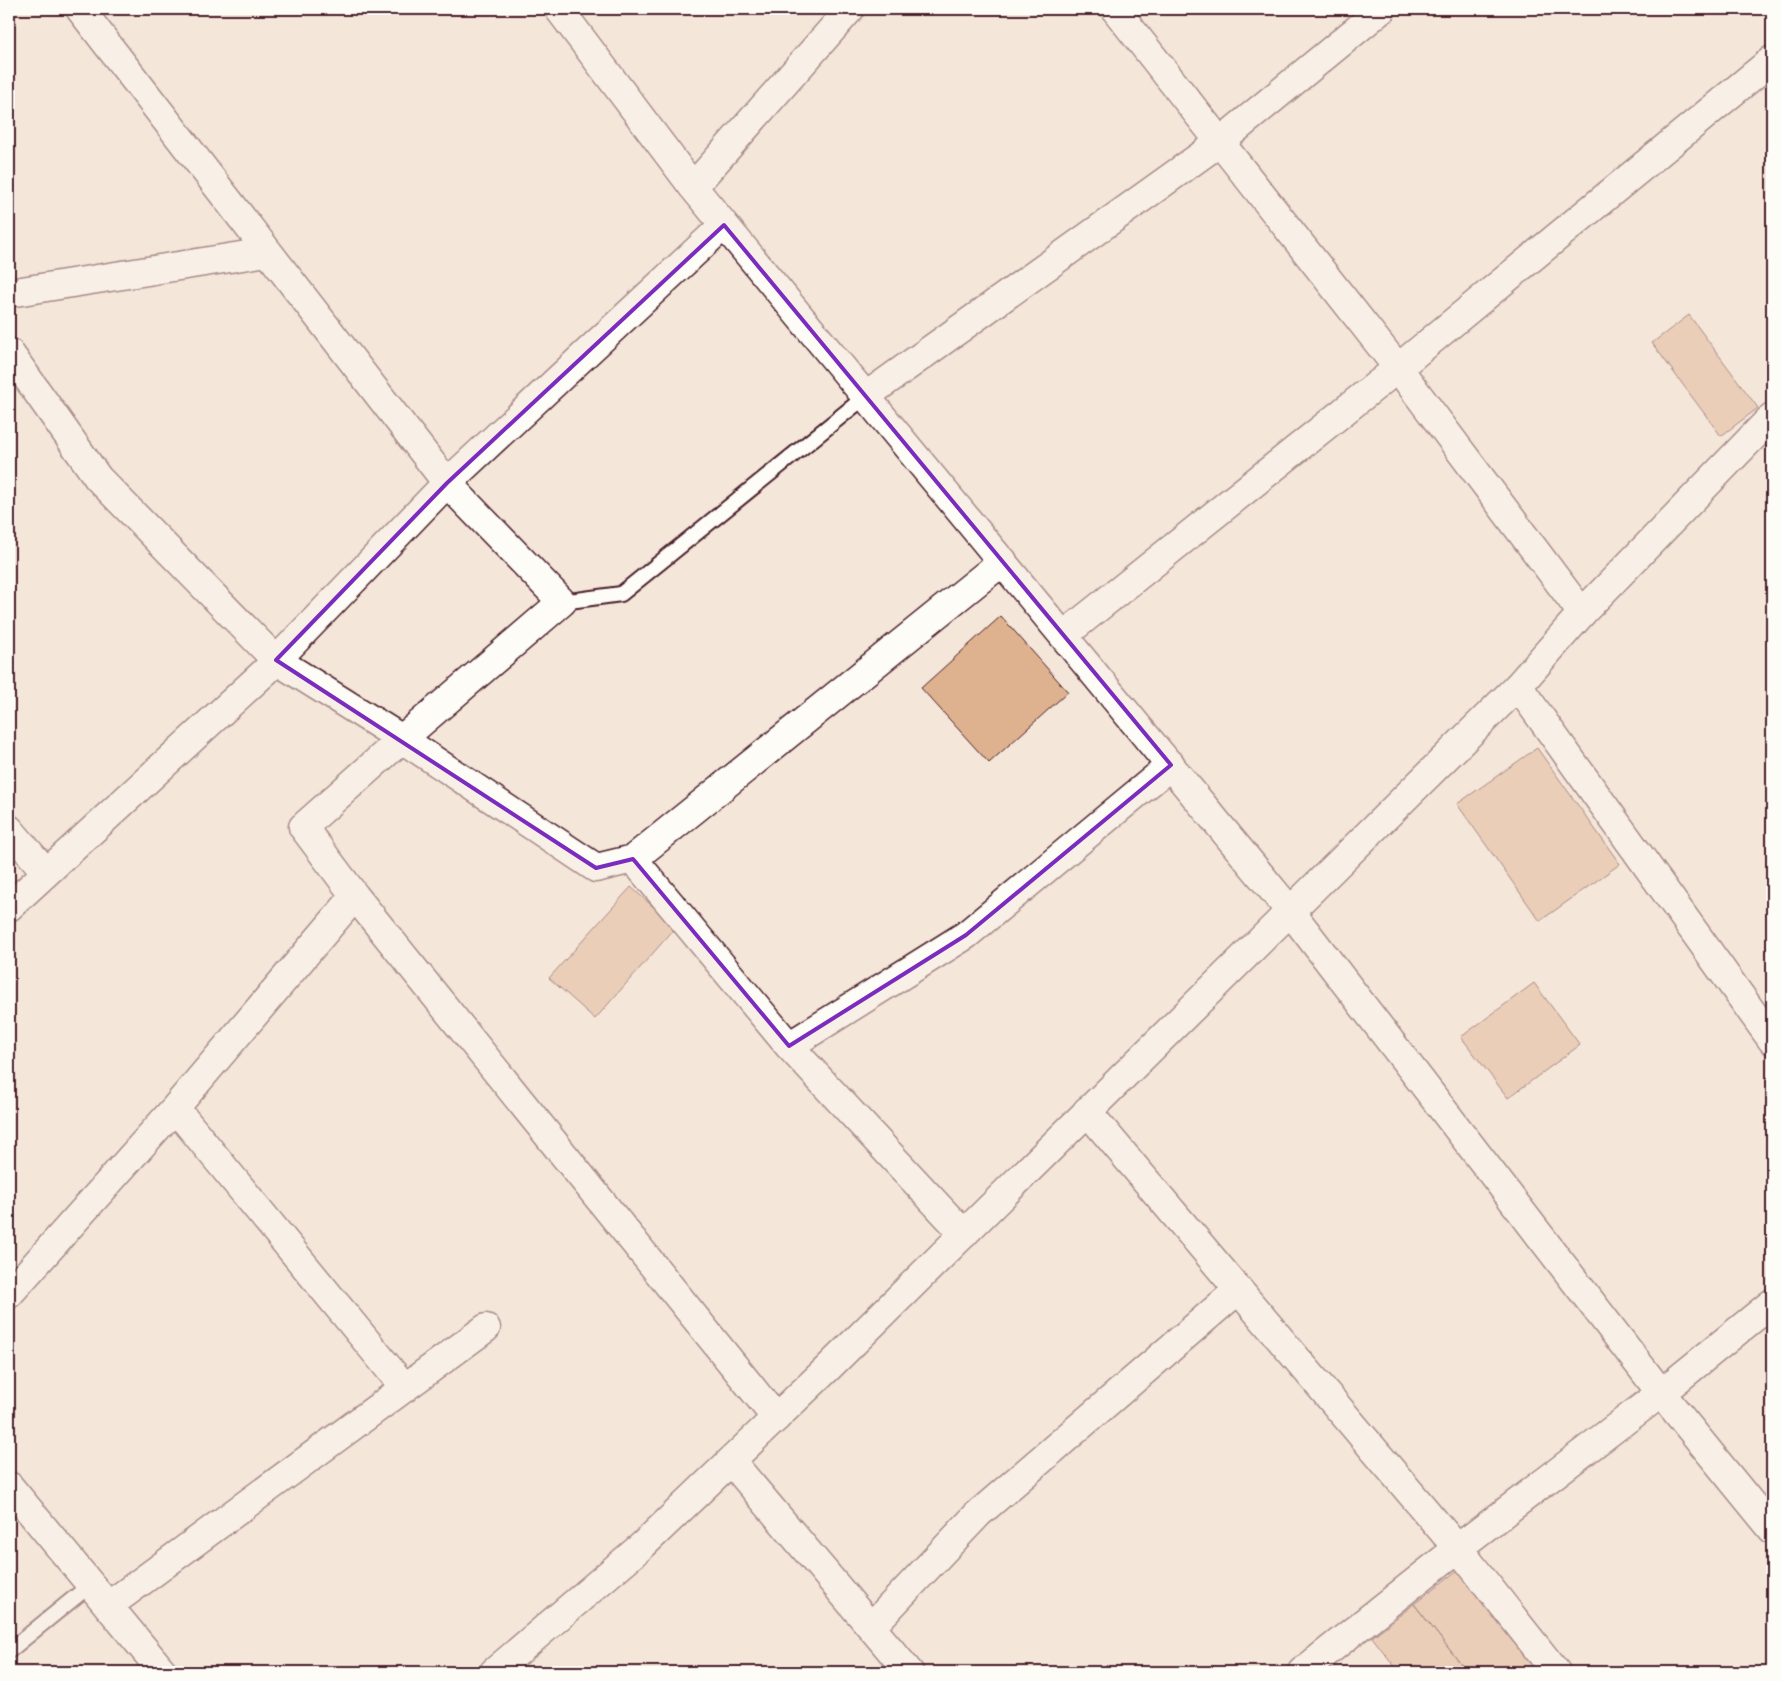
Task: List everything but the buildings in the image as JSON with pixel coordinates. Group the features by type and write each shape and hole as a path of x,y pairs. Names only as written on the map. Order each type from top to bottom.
{"street":[{"path":"80,9 448,483 562,602 402,739 303,828 355,896 776,1418"},
{"path":"559,9 724,225 1290,911 1662,1393 1772,1529"},
{"path":"694,187 850,9"},
{"path":"1115,9 1398,368 1582,613"},
{"path":"866,396 1220,142 1382,9"},
{"path":"1064,635 1398,368 1772,60"},
{"path":"9,907 276,660 448,483 724,225"},
{"path":"9,293 267,252"},
{"path":"9,352 98,478 276,660 402,739 596,868 633,859 1003,561"},
{"path":"494,1672 643,1545 964,1234 1518,686 1582,613 1772,419"},
{"path":"1518,686 1772,1040"},
{"path":"789,1046 966,935 1171,765"},
{"path":"9,829 46,872"},
{"path":"633,859 789,1046 964,1234"},
{"path":"9,1294 175,1108 355,896"},
{"path":"175,1108 405,1388"},
{"path":"1088,1112 1458,1548 1556,1672"},
{"path":"870,1627 978,1514 1238,1290"},
{"path":"1302,1672 1458,1548 1662,1393 1772,1303"},
{"path":"108,1606 486,1328"},
{"path":"731,1461 870,1627 899,1669"},
{"path":"9,1486 163,1672"}],"lane":[{"path":"562,602 621,594 866,396"},
{"path":"9,1651 90,1586"}],"highlighted area":[{"path":"724,225 1171,765 966,935 789,1046 633,859 596,868 276,660 447,483"}]}
